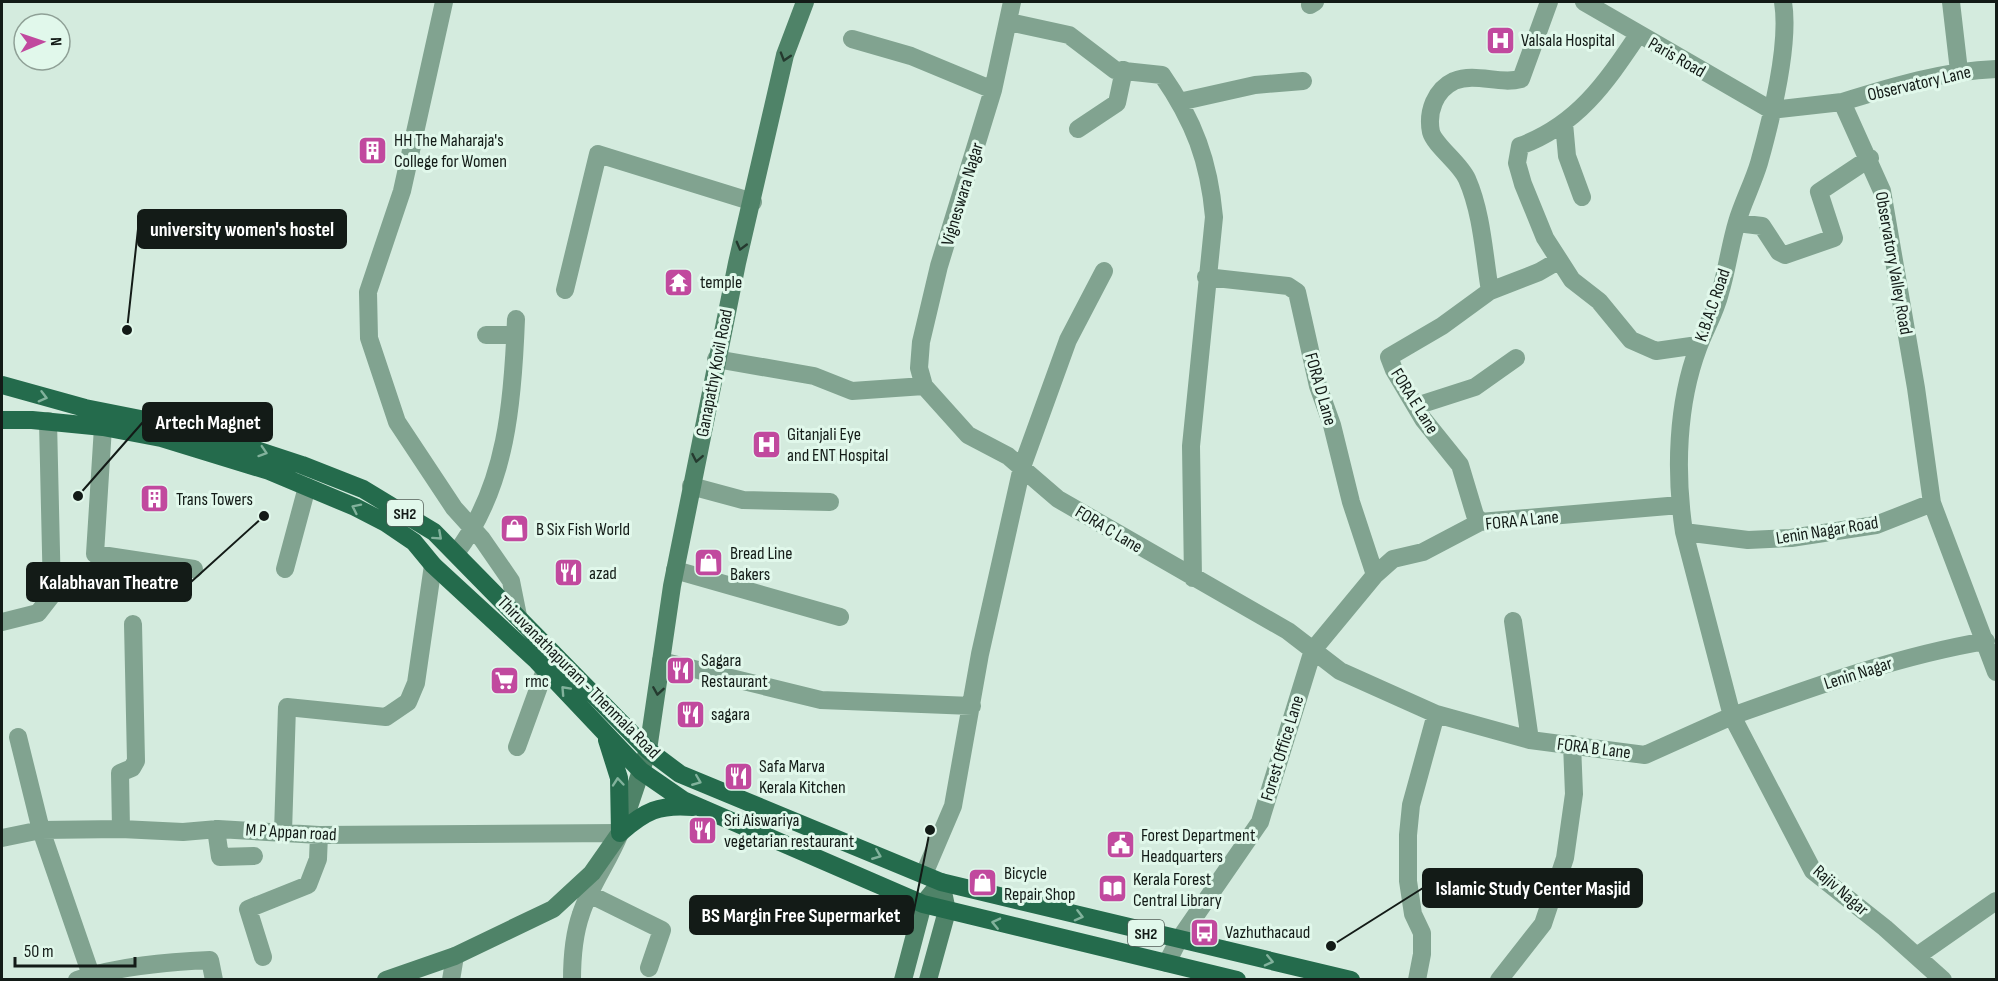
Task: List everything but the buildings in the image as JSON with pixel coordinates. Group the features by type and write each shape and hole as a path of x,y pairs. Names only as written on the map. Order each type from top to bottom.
{"main road":[{"name":"Ganapathy Kovil Road","path":"386,980 455,956 553,909 592,873 620,833 648,750 675,570 716,359 753,202 762,151 785,55 805,2"},
{"name":"Thiruvanathapuram - Thenmala Road","path":"2,386 85,408 196,430 363,489 400,510 434,531 648,750 680,774 941,882 1179,941 1351,980"},
{"name":"Thiruvanathapuram - Thenmala Road","path":"2,420 48,421 103,427 161,438 215,452 307,486 386,523 414,542 433,565 545,670 641,771 661,787 698,807 923,904 1237,980"},
{"path":"605,733 619,778 620,833"},
{"path":"620,833 638,818 656,808 698,807"},
{"path":"903,980 923,904 941,882"},
{"path":"928,980 947,911 941,882"}],"street":[{"path":"444,2 402,191 368,292 369,338 397,422 454,508 482,539 511,581 518,616"},
{"name":"Vigneswara Nagar","path":"924,386 919,368 921,342 939,266 993,90 1012,2"},
{"path":"1490,291 1472,193 1466,177 1432,134 1430,117 1433,103 1452,82 1467,77 1499,82 1521,79 1549,2"},
{"name":"Paris Road","path":"1584,2 1771,110"},
{"name":"K.B.A.C Road","path":"1680,505 1680,453 1685,391 1698,345 1709,327 1721,293 1737,223 1759,163 1781,61 1785,15 1783,2"},
{"path":"1951,2 1959,71"},
{"path":"1009,22 1069,35 1115,70 1162,75 1199,138 1211,181 1214,217 1206,277 1202,355 1191,446 1193,578"},
{"path":"1638,34 1606,82 1564,123 1547,136 1520,147 1517,163 1545,238 1558,261 1572,280 1599,301 1631,340 1656,351 1698,345"},
{"path":"852,39 903,53 993,90"},
{"name":"Observatory Lane","path":"1842,102 1900,84 1959,71 1996,69"},
{"path":"1078,129 1117,103 1124,70"},
{"path":"1179,102 1255,85 1303,81"},
{"path":"1771,110 1842,102"},
{"name":"Observatory Valley Road","path":"1842,102 1870,158 1882,191 1917,388 1932,503"},
{"path":"1564,123 1567,156 1581,197"},
{"path":"565,290 598,154 753,202"},
{"path":"1737,223 1762,226 1779,252 1785,255 1834,238 1818,192 1870,158"},
{"name":"FORA E Lane","path":"1480,522 1475,515 1460,465 1416,406 1394,370 1389,357 1442,326 1490,291 1539,272 1558,261"},
{"path":"924,874 953,806 982,644 1022,467 1068,340 1104,271"},
{"name":"FORA D Lane","path":"1206,277 1288,286 1297,292 1318,386 1332,425 1351,502 1376,575"},
{"path":"456,553 473,531 505,448 514,370 516,327 486,334"},
{"path":"1416,406 1475,387 1516,357"},
{"path":"716,359 814,376 852,391 924,386"},
{"name":"FORA C Lane","path":"924,386 968,435 1008,456 1058,499 1288,631 1313,650"},
{"path":"2,622 38,613 52,595 48,421"},
{"path":"103,427 95,554 194,568"},
{"path":"285,568 307,486"},
{"path":"691,486 743,500 830,502"},
{"path":"1932,503 1991,647 1996,672"},
{"name":"Lenin Nagar Road","path":"1684,532 1748,540 1791,538 1876,525 1932,503"},
{"path":"1680,505 1684,532 1732,716"},
{"name":"FORA A Lane","path":"1313,650 1393,558 1423,552 1480,522 1680,505"},
{"path":"284,832 287,707 386,717 408,702 416,682 433,565"},
{"path":"675,570 840,617"},
{"path":"1513,621 1530,740"},
{"path":"122,829 120,773 132,768 136,761 132,624"},
{"name":"Lenin Nagar","path":"1732,716 1896,660 1991,647"},
{"name":"FORA B Lane","path":"1313,650 1341,670 1436,714 1530,740 1645,754 1732,716"},
{"name":"Forest Office Lane","path":"1167,963 1179,941 1260,822 1313,650"},
{"path":"661,661 821,700 972,706"},
{"path":"517,747 545,670"},
{"path":"1417,980 1422,954 1422,933 1413,914 1408,881 1408,835 1411,805 1436,714"},
{"name":"Rajiv Nagar","path":"1732,716 1813,871 1942,979"},
{"path":"18,737 41,830 84,977 180,961 210,960 214,980"},
{"path":"1499,980 1543,924 1566,858 1574,794 1572,744"},
{"name":"M P Appan road","path":"2,838 41,830 122,829 183,832 216,829 319,835 620,833"},
{"path":"216,829 220,857 254,856"},
{"path":"572,980 572,960 580,915 589,894 610,859 620,833"},
{"path":"263,957 248,909 308,885 318,859 319,835"},
{"path":"589,894 662,930 649,968"},
{"path":"1917,956 1996,901"},
{"path":"452,980 455,956"}],"place":[{"name":"Valsala Hospital","path":"1500,40"},
{"name":"HH The Maharaja's College for Women","path":"373,150"},
{"name":"temple","path":"679,282"},
{"name":"university women's hostel","path":"127,330"},
{"name":"Gitanjali Eye and ENT Hospital","path":"766,444"},
{"name":"Artech Magnet","path":"78,496"},
{"name":"Trans Towers","path":"155,499"},
{"name":"Kalabhavan Theatre","path":"264,516"},
{"name":"B Six Fish World","path":"515,529"},
{"name":"Bread Line Bakers","path":"709,563"},
{"name":"azad","path":"568,573"},
{"name":"Sagara Restaurant","path":"680,670"},
{"name":"rmc","path":"504,681"},
{"name":"sagara","path":"690,714"},
{"name":"Safa Marva Kerala Kitchen","path":"738,776"},
{"name":"Sri Aiswariya vegetarian restaurant","path":"703,830"},
{"name":"BS Margin Free Supermarket","path":"930,830"},
{"name":"Forest Department Headquarters","path":"1120,845"},
{"name":"Bicycle Repair Shop","path":"983,883"},
{"name":"Kerala Forest Central Library","path":"1112,889"},
{"name":"Vazhuthacaud","path":"1204,932"},
{"name":"Islamic Study Center Masjid","path":"1331,946"}]}
